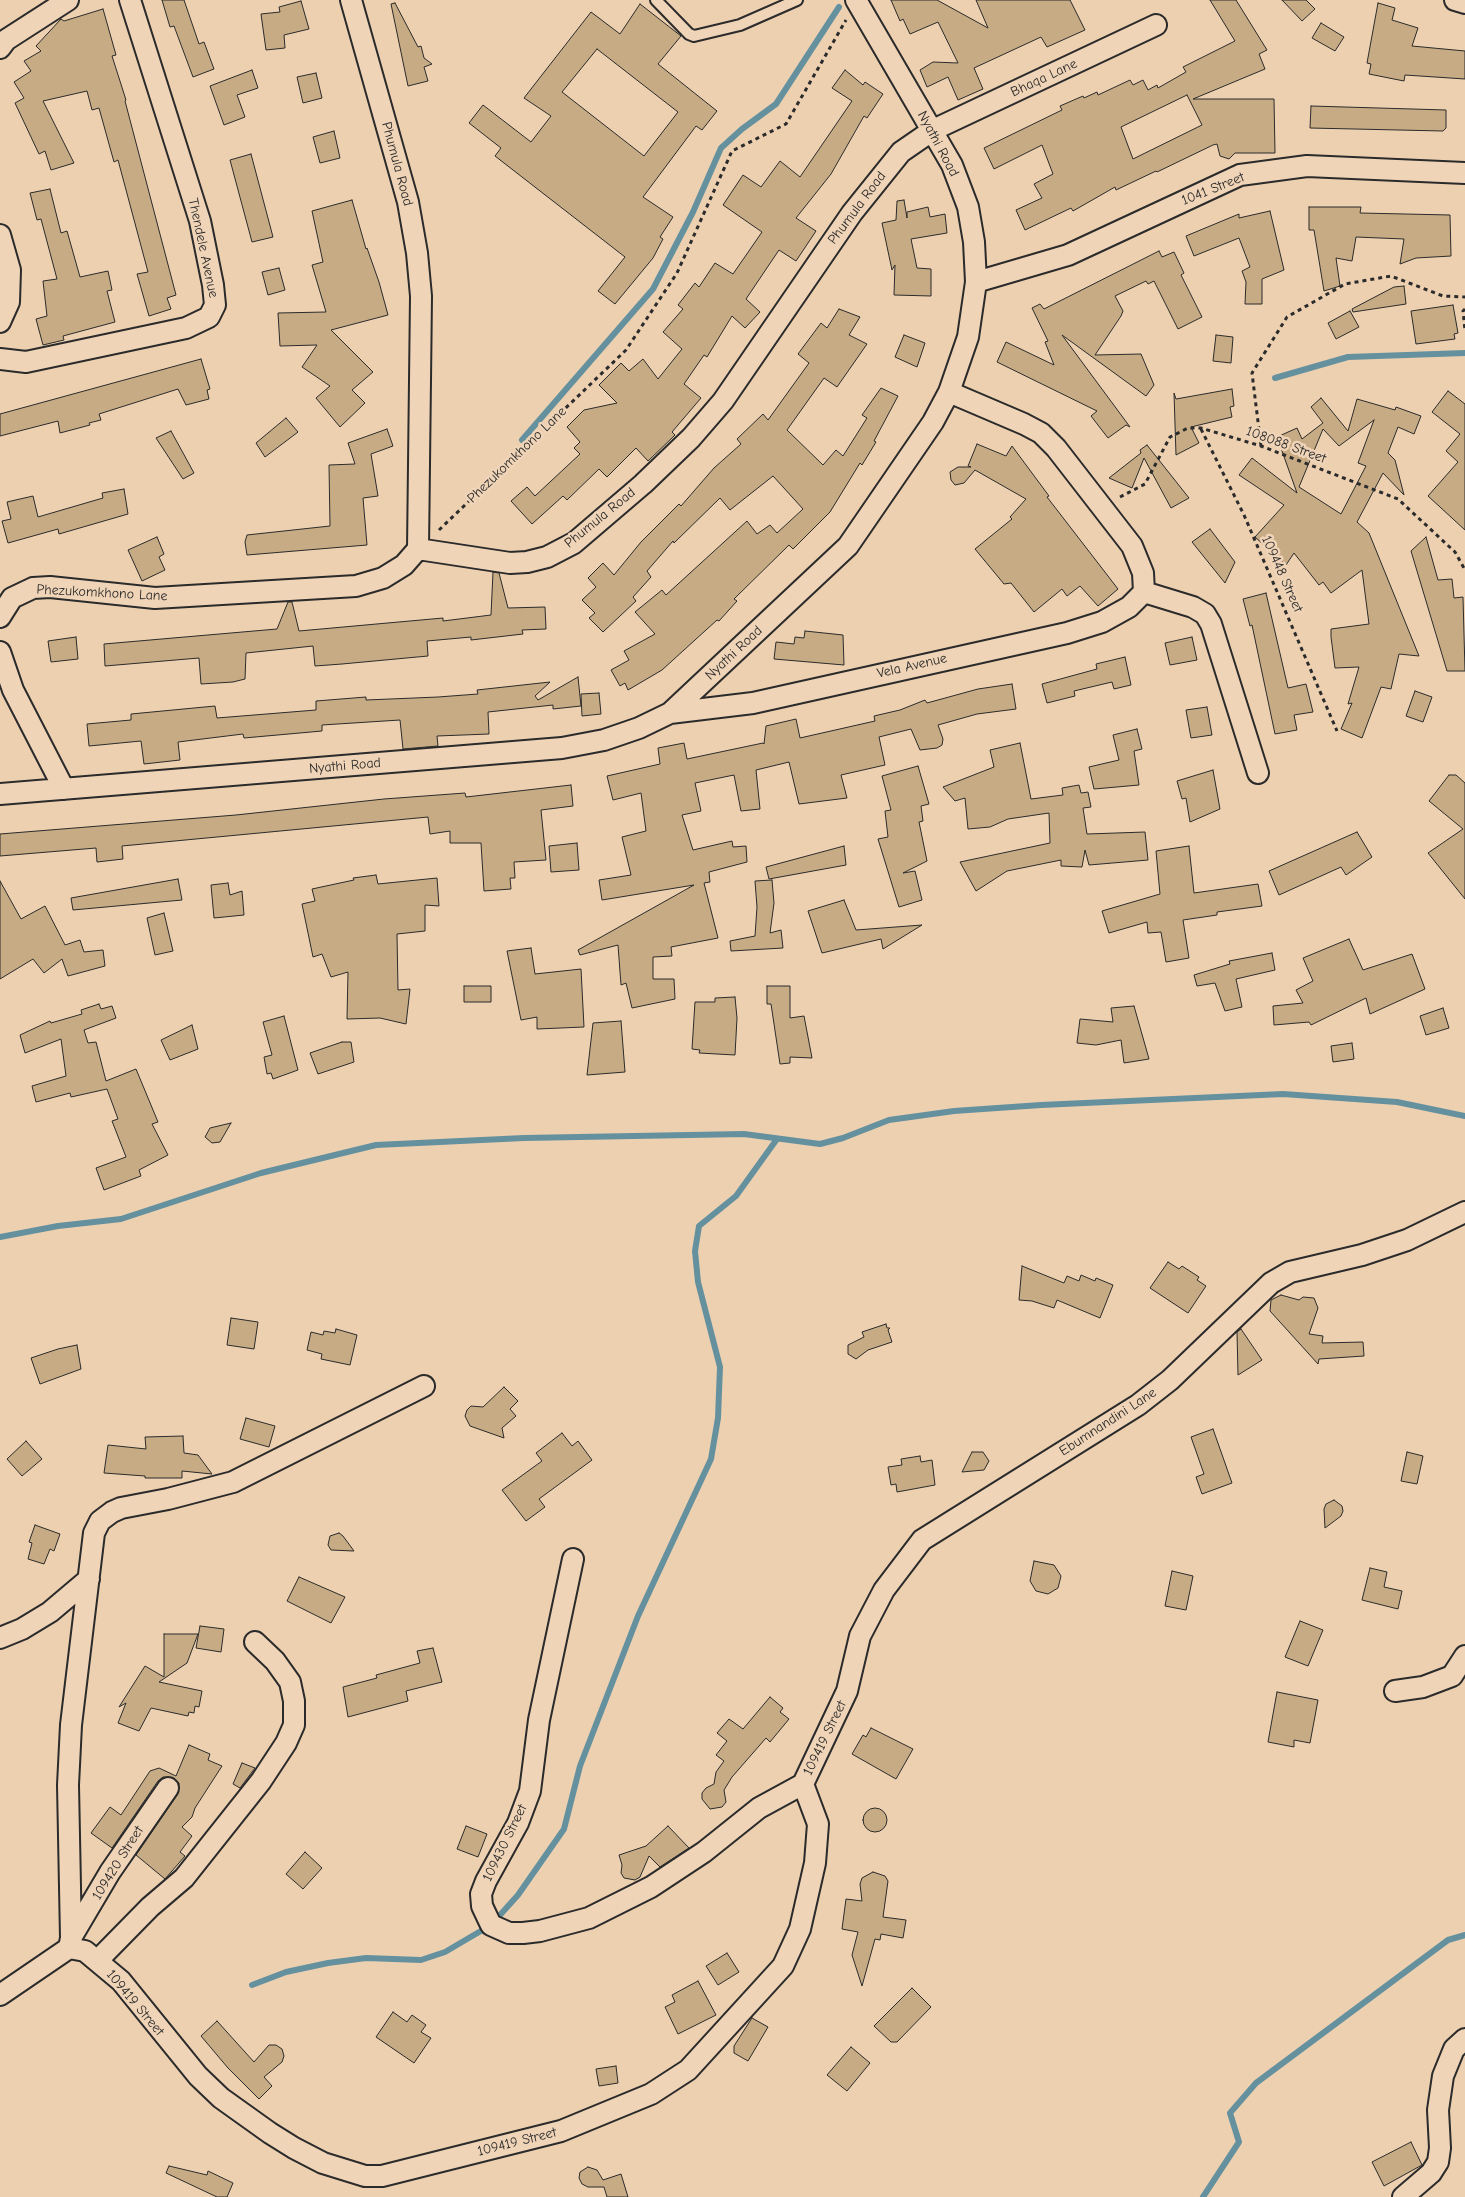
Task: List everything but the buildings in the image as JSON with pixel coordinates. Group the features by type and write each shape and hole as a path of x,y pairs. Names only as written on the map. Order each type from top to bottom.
{"street":[{"path":"0,48 6,40 68,0"},
{"name":"Thendele Avenue","path":"0,359 26,362 123,343 201,323 213,311 215,298 200,221 130,0"},
{"name":"Phumula Road","path":"351,0 408,202 418,254 421,296 418,549 510,563 527,562 547,557 574,543 643,484 691,438 723,401 846,221 877,179 902,152 933,130"},
{"path":"1456,0 1465,4"},
{"name":"Nyathi Road","path":"0,794 562,748 604,740 639,728 670,713 848,546 933,422 950,392 968,337 976,282 974,242 968,207 952,165 933,130 856,1"},
{"name":"Bhaqa Lane","path":"933,130 1156,25"},
{"name":"1041 Street","path":"976,282 1024,270 1068,255 1240,176 1307,166 1465,173"},
{"path":"0,235 10,270 9,302 0,322"},
{"path":"950,392 994,409 1040,433 1056,448 1132,546 1143,573 1144,592 1192,607 1204,614 1211,624 1258,773"},
{"name":"Phezukomkhono Lane","path":"0,616 12,598 33,588 155,598 356,586 383,578 404,565 418,549"},
{"name":"Vela Avenue","path":"670,713 753,703 1067,633 1102,622 1129,607 1144,592"},
{"path":"0,652 13,690 64,789"},
{"name":"Ebumnandini Lane","path":"847,1691 860,1636 884,1590 922,1540 1138,1405 1170,1380 1271,1283 1290,1272 1362,1255 1408,1240 1465,1212"},
{"path":"0,1994 70,1943 68,1785 72,1725 94,1533 100,1521 112,1512 233,1482 424,1386"},
{"name":"109430 Street","path":"573,1559 539,1720 530,1792 518,1823 486,1880 481,1894 482,1906 491,1925 509,1933 523,1933 590,1918 651,1887 704,1852 759,1808 803,1784"},
{"path":"0,1638 22,1630 50,1612 88,1579"},
{"path":"98,1960 150,1906 184,1878 261,1781 286,1743 294,1725 294,1702 290,1682 276,1661 255,1642"},
{"path":"1395,1691 1423,1687 1452,1676 1465,1656"},
{"name":"109419 Street","path":"70,1943 98,1960 121,1981 198,2076 245,2116 270,2133 323,2163 365,2176 382,2176 561,2132 651,2094 688,2070 783,1966 800,1930 815,1863 818,1824 803,1784 847,1691"},
{"name":"109420 Street","path":"70,1943 110,1872 168,1788"},
{"path":"1403,2197 1431,2173 1438,2162 1440,2148 1438,2110 1443,2076 1454,2049 1465,2039"}],"lane":[{"path":"656,0 689,34 694,36 740,25 797,0"}],"path":[{"name":"Phezukomkhono Lane","path":"418,549 626,350 677,273 732,151 786,124 856,1"},
{"path":"1261,446 1252,373 1287,317 1345,284 1391,276 1443,296 1465,297"},
{"path":"1465,309 1463,311 1465,330"},
{"name":"108088 Street","path":"1102,507 1145,484 1170,437 1188,428 1201,428 1261,446 1398,499 1454,552 1465,570"},
{"name":"109448 Street","path":"1201,428 1244,515 1337,731"}],"waterway":[{"path":"522,440 653,289 693,212 721,148 742,129 776,104 839,7"},
{"path":"1275,378 1348,357 1465,353"},
{"path":"0,1237 58,1226 121,1219 261,1173 376,1145 524,1138 744,1134 820,1144 843,1138 889,1120 954,1111 1041,1105 1283,1094 1397,1102 1465,1116"},
{"path":"252,1985 286,1972 328,1963 366,1958 421,1960 445,1952 491,1925 518,1895 564,1829 580,1766 638,1616 711,1459 718,1418 720,1367 698,1282 695,1251 699,1226 736,1196 777,1139"},
{"path":"1203,2197 1239,2142 1230,2113 1256,2083 1448,1940 1465,1935"}]}
